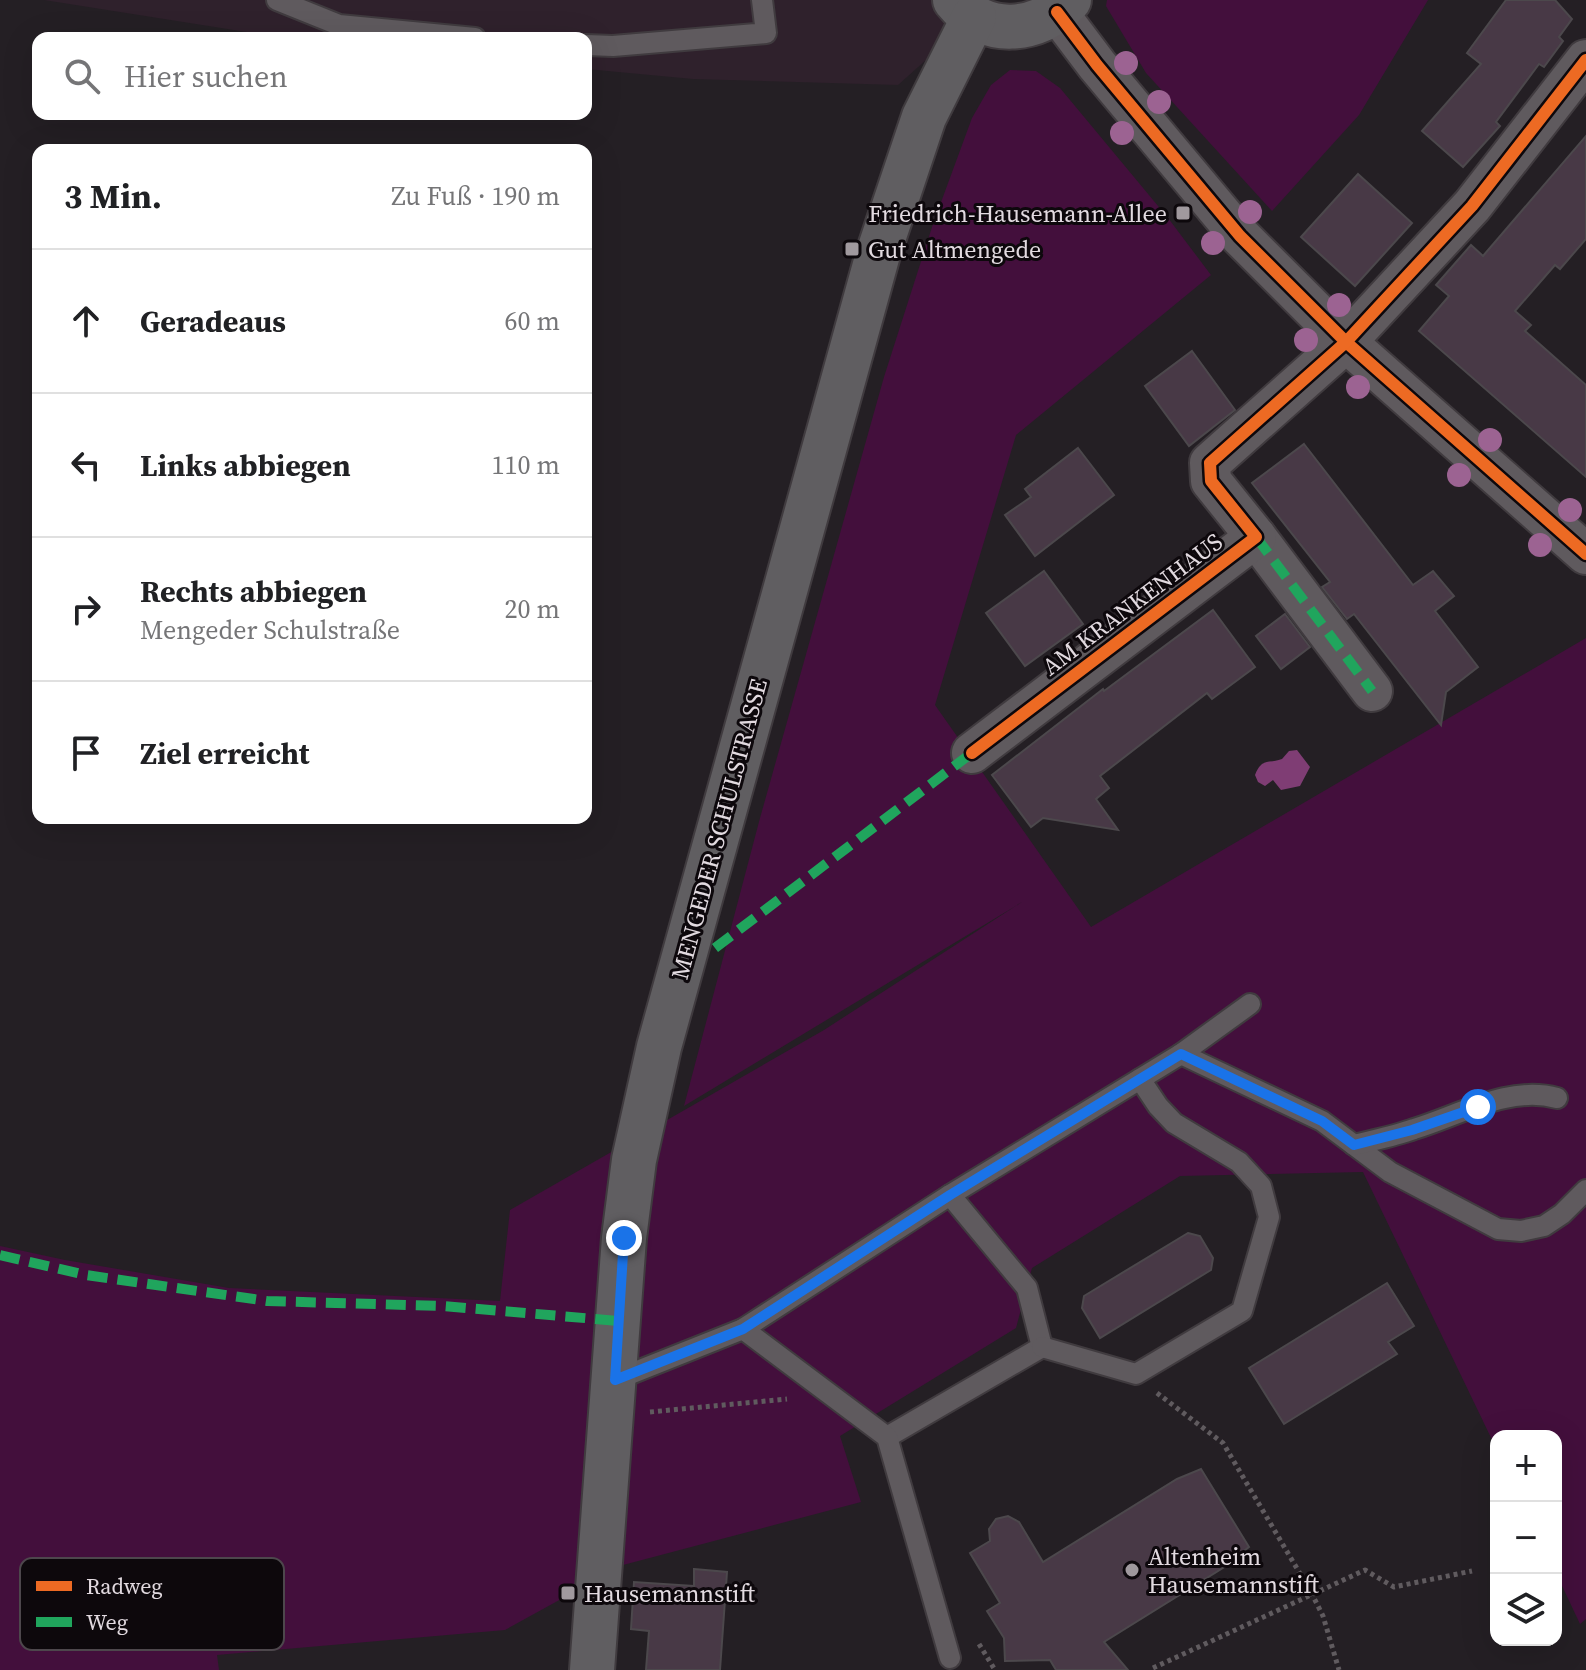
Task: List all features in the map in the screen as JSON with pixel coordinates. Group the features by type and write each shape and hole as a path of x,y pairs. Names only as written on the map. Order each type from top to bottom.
{"main road":[{"path":"965,8 987,24 1018,27 1034,25 1063,6"},
{"name":"MENGEDER SCHULSTRASSE","path":"592,1670 624,1238 632,1175 663,1032 878,254 965,8"}],"street":[{"path":"1063,6 1097,65 1240,236 1346,342 1586,554"},
{"path":"1346,342 1472,206 1586,60"},
{"name":"AM KRANKENHAUS","path":"1346,342 1210,463 1211,481 1372,691"},
{"name":"AM KRANKENHAUS","path":"972,753 1256,537"}],"lane":[{"path":"277,0 339,25 412,32"},
{"path":"592,45 766,33 762,0"},
{"path":"615,1380 743,1329 950,1195 1181,1054 1250,1004"},
{"path":"1181,1054 1322,1121 1390,1172 1498,1229 1521,1231 1544,1226 1562,1214 1586,1190"},
{"path":"887,1437 1042,1347 1136,1374 1242,1311 1269,1217 1261,1186 1239,1162 1174,1123 1140,1079"},
{"path":"1354,1145 1412,1130 1518,1094 1539,1093 1557,1098"},
{"path":"950,1195 1027,1288 1042,1347"},
{"path":"743,1329 887,1437 950,1658"}],"path":[{"path":"1136,1374 1223,1443 1312,1594 1323,1616 1339,1670"},
{"path":"645,1412 797,1398"},
{"path":"1153,1668 1365,1570 1394,1587 1472,1571"}],"shaded area":[{"path":"44,0 955,0 974,17 898,85 693,79 592,70 592,32 247,32"},
{"path":"1107,0 1428,0 1359,115 1272,211 1146,73 1106,6"},
{"path":"1010,70 1036,71 1060,88 1211,275 1016,435 935,705 1091,927 1586,638 1586,1619 1580,1624 1562,1586 1562,1430 1490,1430 1490,1436 1363,1172 1180,1176 1032,1268 1016,1328 840,1436 861,1502 623,1565 505,1630 284,1649 284,1558 20,1558 20,1650 275,1650 217,1655 219,1670 0,1670 0,1246 229,1288 500,1301 510,1210 824,1030 1022,902 684,1106 760,818 884,377 933,224 972,118 991,85"},
{"path":"1297,750 1310,767 1300,786 1281,790 1273,780 1265,786 1258,782 1255,775 1260,766"}],"building":[{"path":"1506,0 1555,0 1572,19 1559,37 1563,41 1544,67 1539,64 1496,122 1500,126 1463,167 1422,131 1481,64 1467,53"},
{"path":"1586,136 1586,239 1560,269 1555,265 1515,311 1531,325 1525,331 1586,385 1586,477 1419,331 1449,296 1436,285 1471,245 1483,256"},
{"path":"1358,174 1412,223 1355,286 1301,237"},
{"path":"1192,351 1235,410 1189,446 1145,386"},
{"path":"1304,444 1413,585 1433,571 1454,596 1435,611 1478,667 1446,692 1441,725 1354,614 1347,619 1322,587 1330,582 1252,483"},
{"path":"1078,448 1114,495 1035,556 1005,515 1031,497 1025,489"},
{"path":"1044,571 1083,624 1025,666 986,613"},
{"path":"1213,610 1255,667 1212,699 1207,693 1100,776 1109,788 1096,799 1118,830 1043,818 1031,827 992,775 1103,689"},
{"path":"1285,614 1310,647 1281,669 1256,636"},
{"path":"1188,1233 1200,1236 1213,1258 1211,1270 1100,1338 1082,1308 1084,1296"},
{"path":"1387,1283 1414,1326 1388,1342 1397,1354 1284,1424 1249,1368"},
{"name":"Altenheim Hausemannstift","path":"1201,1469 1249,1547 1240,1554 1242,1556 1104,1642 1128,1670 1056,1670 1050,1660 1005,1661 1004,1638 987,1611 1000,1603 970,1553 990,1541 989,1529 996,1519 1008,1516 1019,1522 1043,1562 1177,1479"},
{"path":"694,1569 727,1572 720,1670 646,1670 649,1631 631,1629 634,1582 694,1586"}],"marked path":[{"path":"1256,537 1372,691"},
{"path":"715,948 977,749"},
{"path":"0,1255 86,1275 267,1301 443,1306 619,1321"}],"cycle path":[{"path":"1057,12 1097,65 1240,236 1346,342 1586,554"},
{"path":"972,753 1256,537 1211,481 1210,463 1346,342 1472,206 1586,60"}],"place":[{"name":"Friedrich-Hausemann-Allee","path":"1183,213"},
{"name":"Gut Altmengede","path":"852,249"},
{"name":"Altenheim Hausemannstift","path":"1132,1570"},
{"name":"Hausemannstift","path":"568,1593"}],"route":[{"path":"624,1238 615,1380 743,1329 950,1195 1181,1054 1322,1121 1354,1145 1412,1130 1478,1107"}]}
